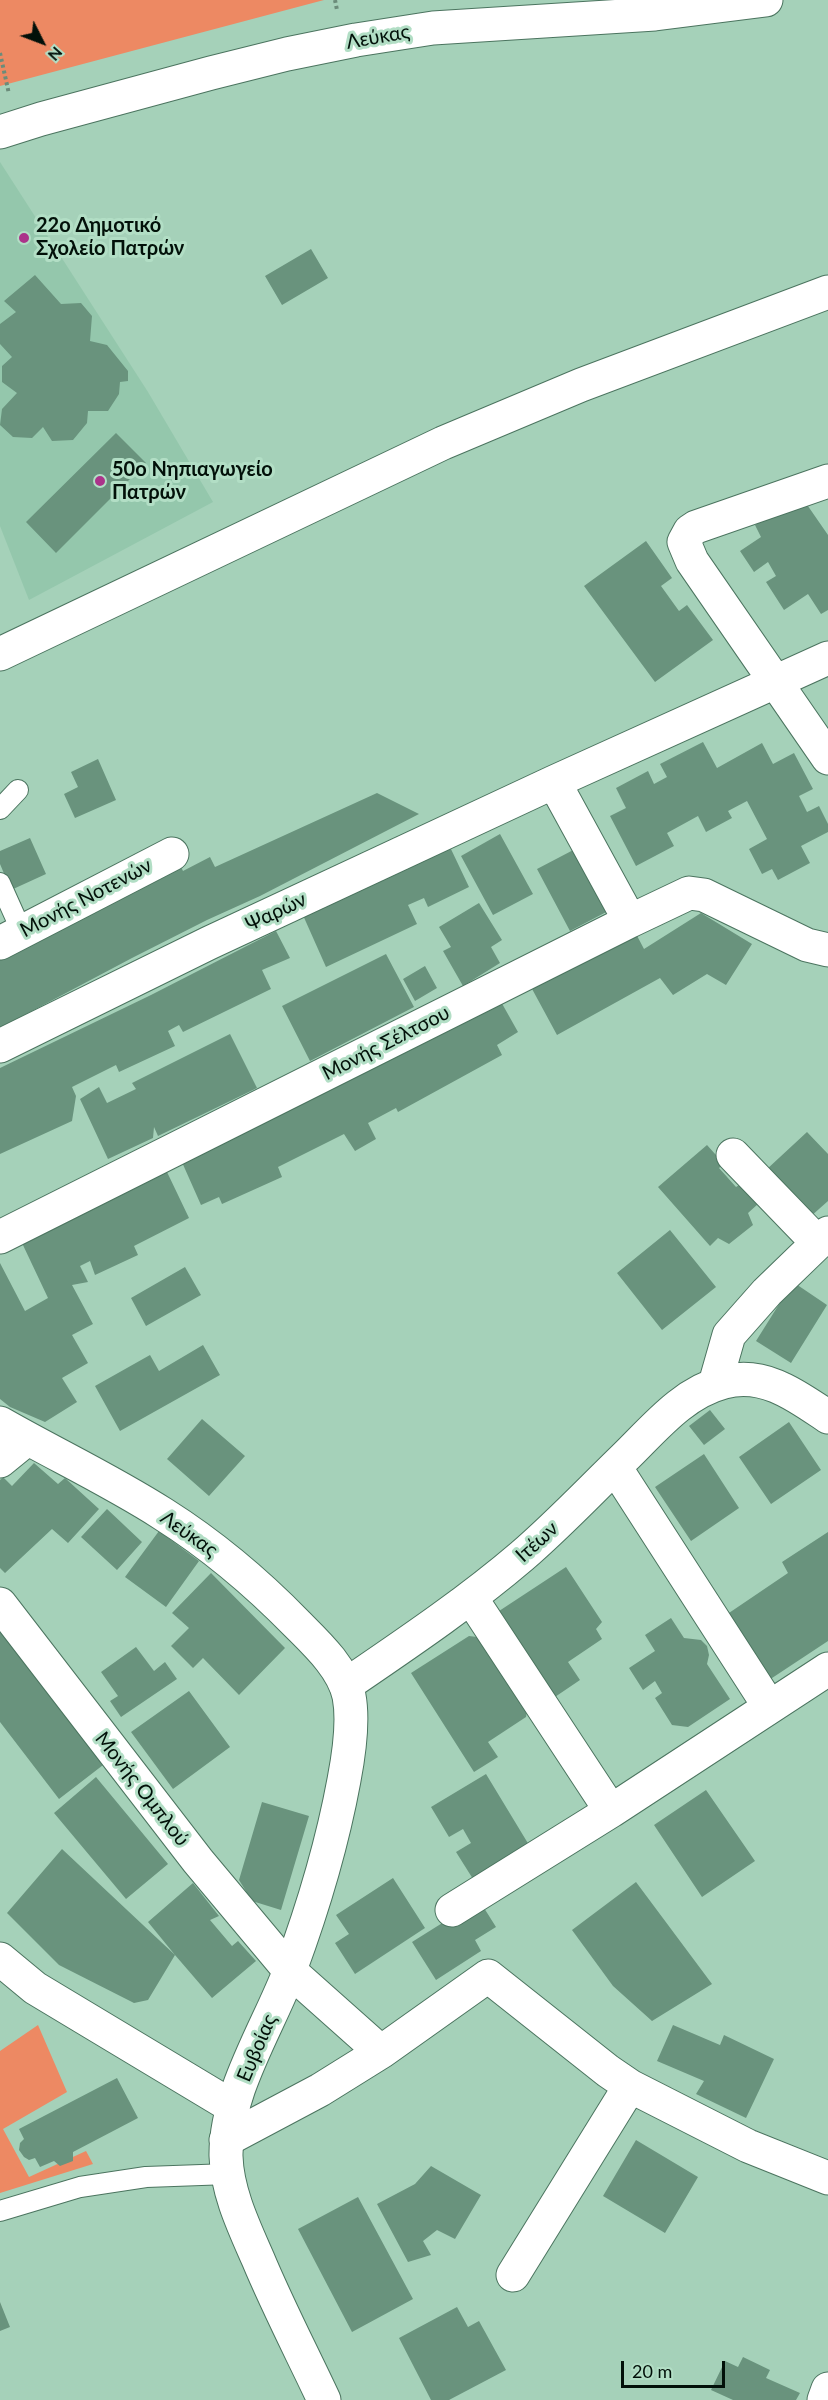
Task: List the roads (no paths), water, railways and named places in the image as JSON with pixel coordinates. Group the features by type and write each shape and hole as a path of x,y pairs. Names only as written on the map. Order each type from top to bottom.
{"street":[{"name":"Λεύκας","path":"8,129 287,54 378,37 470,24 655,14 766,0"},
{"path":"0,654 453,439 580,385 828,292"},
{"path":"828,481 696,527 685,537 684,542 692,561 828,758"},
{"name":"Ψαρών","path":"0,1046 209,943 554,782 828,658"},
{"path":"554,782 630,921"},
{"name":"Μονής Νοτενών","path":"11,937 172,854"},
{"name":"Μονής Σέλτσου","path":"0,1237 689,893 704,895 807,945 828,950"},
{"path":"715,1384 729,1335 767,1292 823,1238 733,1155"},
{"name":"Ιτέων","path":"346,1685 471,1598 556,1525 692,1395 715,1384 739,1379 760,1381 786,1389 828,1417"},
{"name":"Λεύκας","path":"14,1431 75,1463 164,1515 240,1571 313,1639 331,1661 346,1685"},
{"path":"0,1461 14,1431"},
{"path":"615,1467 769,1706"},
{"path":"471,1598 611,1811"},
{"name":"Μονής Ομπλού","path":"0,1604 198,1861 290,1971 381,2052"},
{"path":"452,1910 611,1811 828,1669"},
{"name":"Ευβοίας","path":"324,2400 249,2240 228,2174 226,2140 233,2107 290,1971 330,1847 350,1738 350,1700 346,1685"},
{"path":"0,1959 35,1988 233,2107"},
{"path":"226,2140 320,2090 381,2052 488,1976 630,2086 748,2146 828,2178"},
{"path":"513,2275 630,2086"},
{"path":"824,2400 828,2389"}],"lane":[{"path":"0,808 18,790"},
{"path":"0,883 11,937"},
{"path":"0,2211 80,2187 146,2177 228,2174"}],"place":[{"name":"22ο Δημοτικό Σχολείο Πατρών","path":"24,238"},
{"name":"50o Νηπιαγωγείο Πατρών","path":"100,481"}]}
